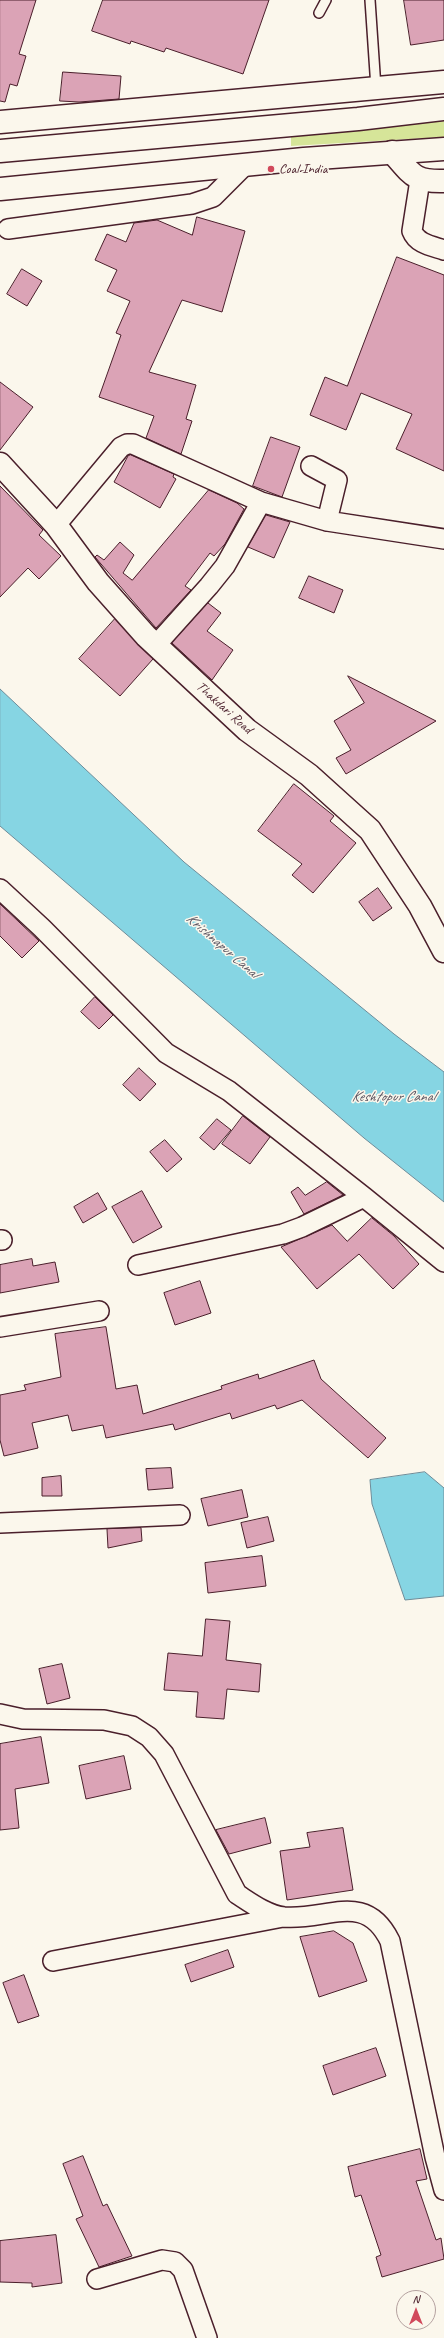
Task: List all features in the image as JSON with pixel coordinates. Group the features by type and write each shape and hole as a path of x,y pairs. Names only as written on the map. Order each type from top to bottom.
{"street":[{"path":"0,122 444,82"},
{"path":"0,151 218,132 444,109"},
{"path":"0,189 246,164 444,149"},
{"path":"392,152 414,177 420,180 444,181"},
{"path":"8,229 192,204 213,197 246,164"},
{"path":"420,180 412,231 414,237 422,242 444,250"},
{"path":"56,525 121,447 127,444 133,444 261,502 327,521 444,539"},
{"name":"Thakdari Road","path":"0,464 56,525 98,582 156,645 247,730 309,775 370,830 420,906 443,948"},
{"path":"311,466 337,480 327,521"},
{"path":"156,645 225,566 261,502"},
{"path":"0,888 166,1053 228,1091 364,1197 444,1262"},
{"path":"138,1265 283,1234 302,1227 364,1197"},
{"path":"0,1327 99,1312"},
{"path":"0,1523 180,1515"},
{"path":"0,1714 23,1719 104,1720 132,1726 149,1736 164,1754 237,1894 258,1907 283,1917"},
{"path":"53,1961 283,1917 356,1911 373,1918 382,1927 390,1942 435,2157 444,2190"},
{"path":"97,2279 162,2260 175,2262 183,2270 207,2338"}],"lane":[{"path":"319,13 326,0"},
{"path":"370,0 376,89"}],"green space":[{"path":"444,121 444,137 291,146 291,135"}],"water":[{"name":"Keshtopur Canal","path":"0,689 184,862 394,1034 444,1072 444,1202 364,1138 0,826"},
{"path":"425,1472 444,1488 444,1596 405,1600 372,1504 370,1480"}],"building":[{"path":"0,0 36,0 19,54 26,56 17,86 10,84 5,102 0,101"},
{"path":"103,0 269,0 243,74 166,48 164,52 131,41 130,44 92,31"},
{"path":"404,0 444,0 444,40 411,45"},
{"path":"63,72 121,76 119,99 79,102 60,101"},
{"path":"197,217 245,231 222,312 182,300 149,372 196,385 186,419 192,421 181,454 146,438 154,416 99,397 121,335 116,333 130,301 107,291 117,270 95,260 107,234 126,242 134,223 157,220 192,235"},
{"path":"397,257 444,275 444,471 396,449 412,414 361,393 346,430 310,415 325,377 347,386"},
{"path":"22,269 42,281 27,306 7,294"},
{"path":"0,382 33,407 0,450"},
{"path":"271,437 300,447 282,497 253,486"},
{"path":"131,455 174,474 173,477 176,479 160,508 114,482 128,456"},
{"path":"0,486 43,530 39,535 61,556 39,579 28,568 0,597"},
{"path":"209,490 237,503 244,509 225,544 214,556 210,553 185,586 191,590 156,628 95,557 97,555 104,560 120,542 134,555 123,573 132,580"},
{"path":"266,515 290,522 274,558 248,547"},
{"path":"309,576 343,590 334,613 299,598"},
{"path":"208,603 221,613 207,631 233,650 212,680 172,643"},
{"path":"115,619 153,659 120,696 79,659"},
{"path":"348,676 436,721 346,774 336,758 351,750 334,721 364,703"},
{"path":"294,784 334,816 330,821 356,843 313,893 292,875 302,864 258,831"},
{"path":"378,888 392,908 373,921 359,902"},
{"path":"0,904 39,941 22,958 0,936"},
{"path":"95,997 113,1015 99,1029 81,1012"},
{"path":"139,1068 156,1084 140,1101 123,1085"},
{"path":"243,1116 270,1137 250,1164 222,1144"},
{"path":"217,1119 231,1130 214,1150 200,1138"},
{"path":"165,1140 182,1159 167,1172 150,1152"},
{"path":"327,1182 343,1195 304,1214 291,1192 298,1187 305,1195"},
{"path":"142,1191 162,1227 133,1243 112,1207"},
{"path":"98,1193 107,1209 83,1223 74,1207"},
{"path":"372,1218 394,1236 419,1264 393,1289 359,1254 317,1289 281,1247 332,1225 347,1241"},
{"path":"32,1259 33,1266 55,1262 59,1282 0,1293 0,1265"},
{"path":"200,1281 211,1313 175,1325 164,1293"},
{"path":"106,1327 116,1389 137,1385 143,1414 222,1389 221,1386 258,1374 259,1379 314,1360 321,1379 386,1438 368,1458 302,1400 277,1409 275,1405 232,1419 230,1413 175,1430 173,1424 106,1438 103,1425 72,1431 68,1415 32,1423 38,1448 4,1456 0,1440 0,1395 26,1390 24,1385 61,1377 55,1334"},
{"path":"171,1468 173,1488 148,1490 146,1469"},
{"path":"61,1476 62,1496 42,1496 42,1478"},
{"path":"242,1490 248,1517 208,1526 201,1499"},
{"path":"268,1517 274,1541 247,1548 241,1523"},
{"path":"141,1528 142,1541 108,1548 107,1529"},
{"path":"262,1556 266,1586 208,1593 205,1563"},
{"path":"206,1619 230,1621 226,1660 261,1664 259,1692 227,1689 224,1719 196,1717 198,1692 164,1690 168,1653 202,1656"},
{"path":"62,1664 70,1698 47,1704 39,1669"},
{"path":"41,1737 49,1783 15,1789 19,1828 0,1830 0,1744"},
{"path":"124,1756 131,1789 86,1799 79,1766"},
{"path":"265,1818 271,1843 229,1854 216,1830"},
{"path":"343,1828 353,1890 287,1900 280,1851 310,1847 307,1833"},
{"path":"334,1931 353,1943 367,1981 319,1997 300,1937"},
{"path":"228,1950 234,1967 191,1982 185,1965"},
{"path":"24,1975 39,2016 18,2023 3,1983"},
{"path":"376,2048 386,2076 333,2095 323,2066"},
{"path":"420,2149 427,2179 416,2181 436,2240 441,2238 444,2259 382,2277 376,2257 381,2255 361,2195 355,2197 348,2167"},
{"path":"83,2156 103,2206 107,2204 132,2256 99,2267 76,2219 83,2216 63,2164"},
{"path":"56,2235 62,2283 32,2287 32,2283 0,2282 0,2241"}],"place":[{"name":"Coal India","path":"271,169"}],"water label":[{"name":"Krishnapur Canal","path":"222,946"}]}
